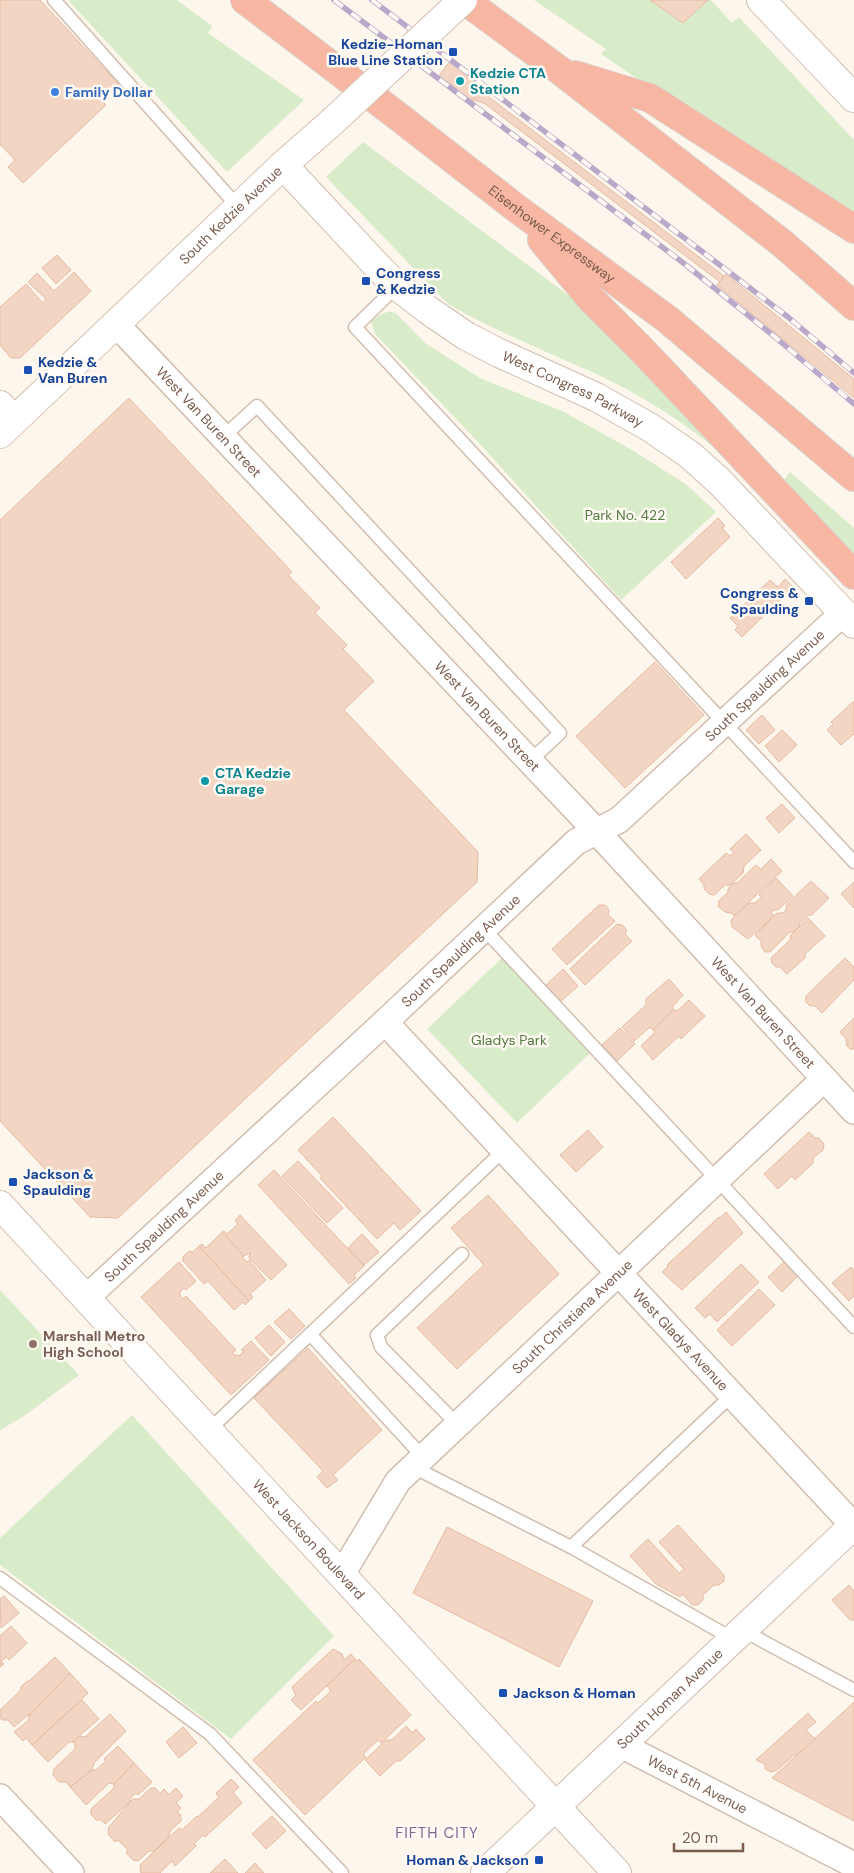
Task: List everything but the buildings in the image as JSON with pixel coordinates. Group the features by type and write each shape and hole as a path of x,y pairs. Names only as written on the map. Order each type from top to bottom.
{"highway":[{"name":"Eisenhower Expressway","path":"245,0 516,208 667,319 854,477"},
{"path":"463,0 558,69 783,244 854,306"},
{"path":"558,69 650,98 854,229"},
{"path":"516,208 591,299 643,351 854,575"}],"street":[{"name":"South Kedzie Avenue","path":"5,420 116,324 284,165 463,0"},
{"path":"761,0 854,98"},
{"name":"West Congress Parkway","path":"284,165 378,268 397,286 428,310 466,336 523,365 596,397 651,428 690,455 719,481 849,619"},
{"name":"West Van Buren Street","path":"116,324 597,832 854,1112"},
{"name":"South Spaulding Avenue","path":"86,1298 485,930 576,842 619,820 724,723 849,619"},
{"name":"West Gladys Avenue","path":"385,1022 854,1525"},
{"name":"South Christiana Avenue","path":"342,1574 398,1481 824,1079"},
{"name":"West Jackson Boulevard","path":"0,1205 617,1873"},
{"name":"South Homan Avenue","path":"485,1873 854,1525"},
{"name":"West 5th Avenue","path":"621,1745 854,1864"},
{"path":"0,1797 71,1873"}],"lane":[{"path":"54,0 239,208"},
{"path":"397,286 355,327 854,862"},
{"path":"223,437 257,406 560,733 530,761"},
{"path":"485,930 854,1327"},
{"path":"209,1430 504,1150"},
{"path":"458,1425 381,1347 377,1335 462,1254"},
{"path":"310,1334 418,1462 570,1547 738,1634 766,1644 854,1690"},
{"path":"570,1547 732,1395"},
{"path":"0,1578 210,1734 342,1873"}],"green space":[{"path":"68,0 177,0 212,26 208,33 304,100 227,172"},
{"path":"534,0 650,0 683,23 708,0 711,0 732,23 739,17 854,140 854,216 679,107 601,54 606,49"},
{"path":"363,142 596,318 723,455 677,420 645,399 594,373 502,332 448,304 326,177"},
{"name":"Park No. 422","path":"389,311 397,314 425,343 480,378 564,412 632,450 687,485 716,512 621,600 479,443 375,334 371,322"},
{"path":"790,472 854,528 854,558 783,481"},
{"name":"Gladys Park","path":"502,958 591,1052 517,1123 427,1029"},
{"path":"0,1290 79,1375 24,1416 0,1430"},
{"path":"132,1415 334,1636 231,1739 0,1565 0,1538"}],"railway":[{"path":"334,0 686,265 854,404"},
{"path":"372,0 788,317 854,373"}],"place":[{"name":"Kedzie-Homan Blue Line Station","path":"453,52"},
{"name":"Kedzie CTA Station","path":"460,81"},
{"name":"Family Dollar","path":"55,92"},
{"name":"Congress & Kedzie","path":"366,281"},
{"name":"Kedzie & Van Buren","path":"28,370"},
{"name":"Congress & Spaulding","path":"809,601"},
{"name":"CTA Kedzie Garage","path":"205,781"},
{"name":"Jackson & Spaulding","path":"13,1182"},
{"name":"Marshall Metro High School","path":"33,1344"},
{"name":"Jackson & Homan","path":"503,1693"},
{"name":"Homan & Jackson","path":"539,1860"}],"district":[{"name":"FIFTH CITY","path":"437,1833"}]}
